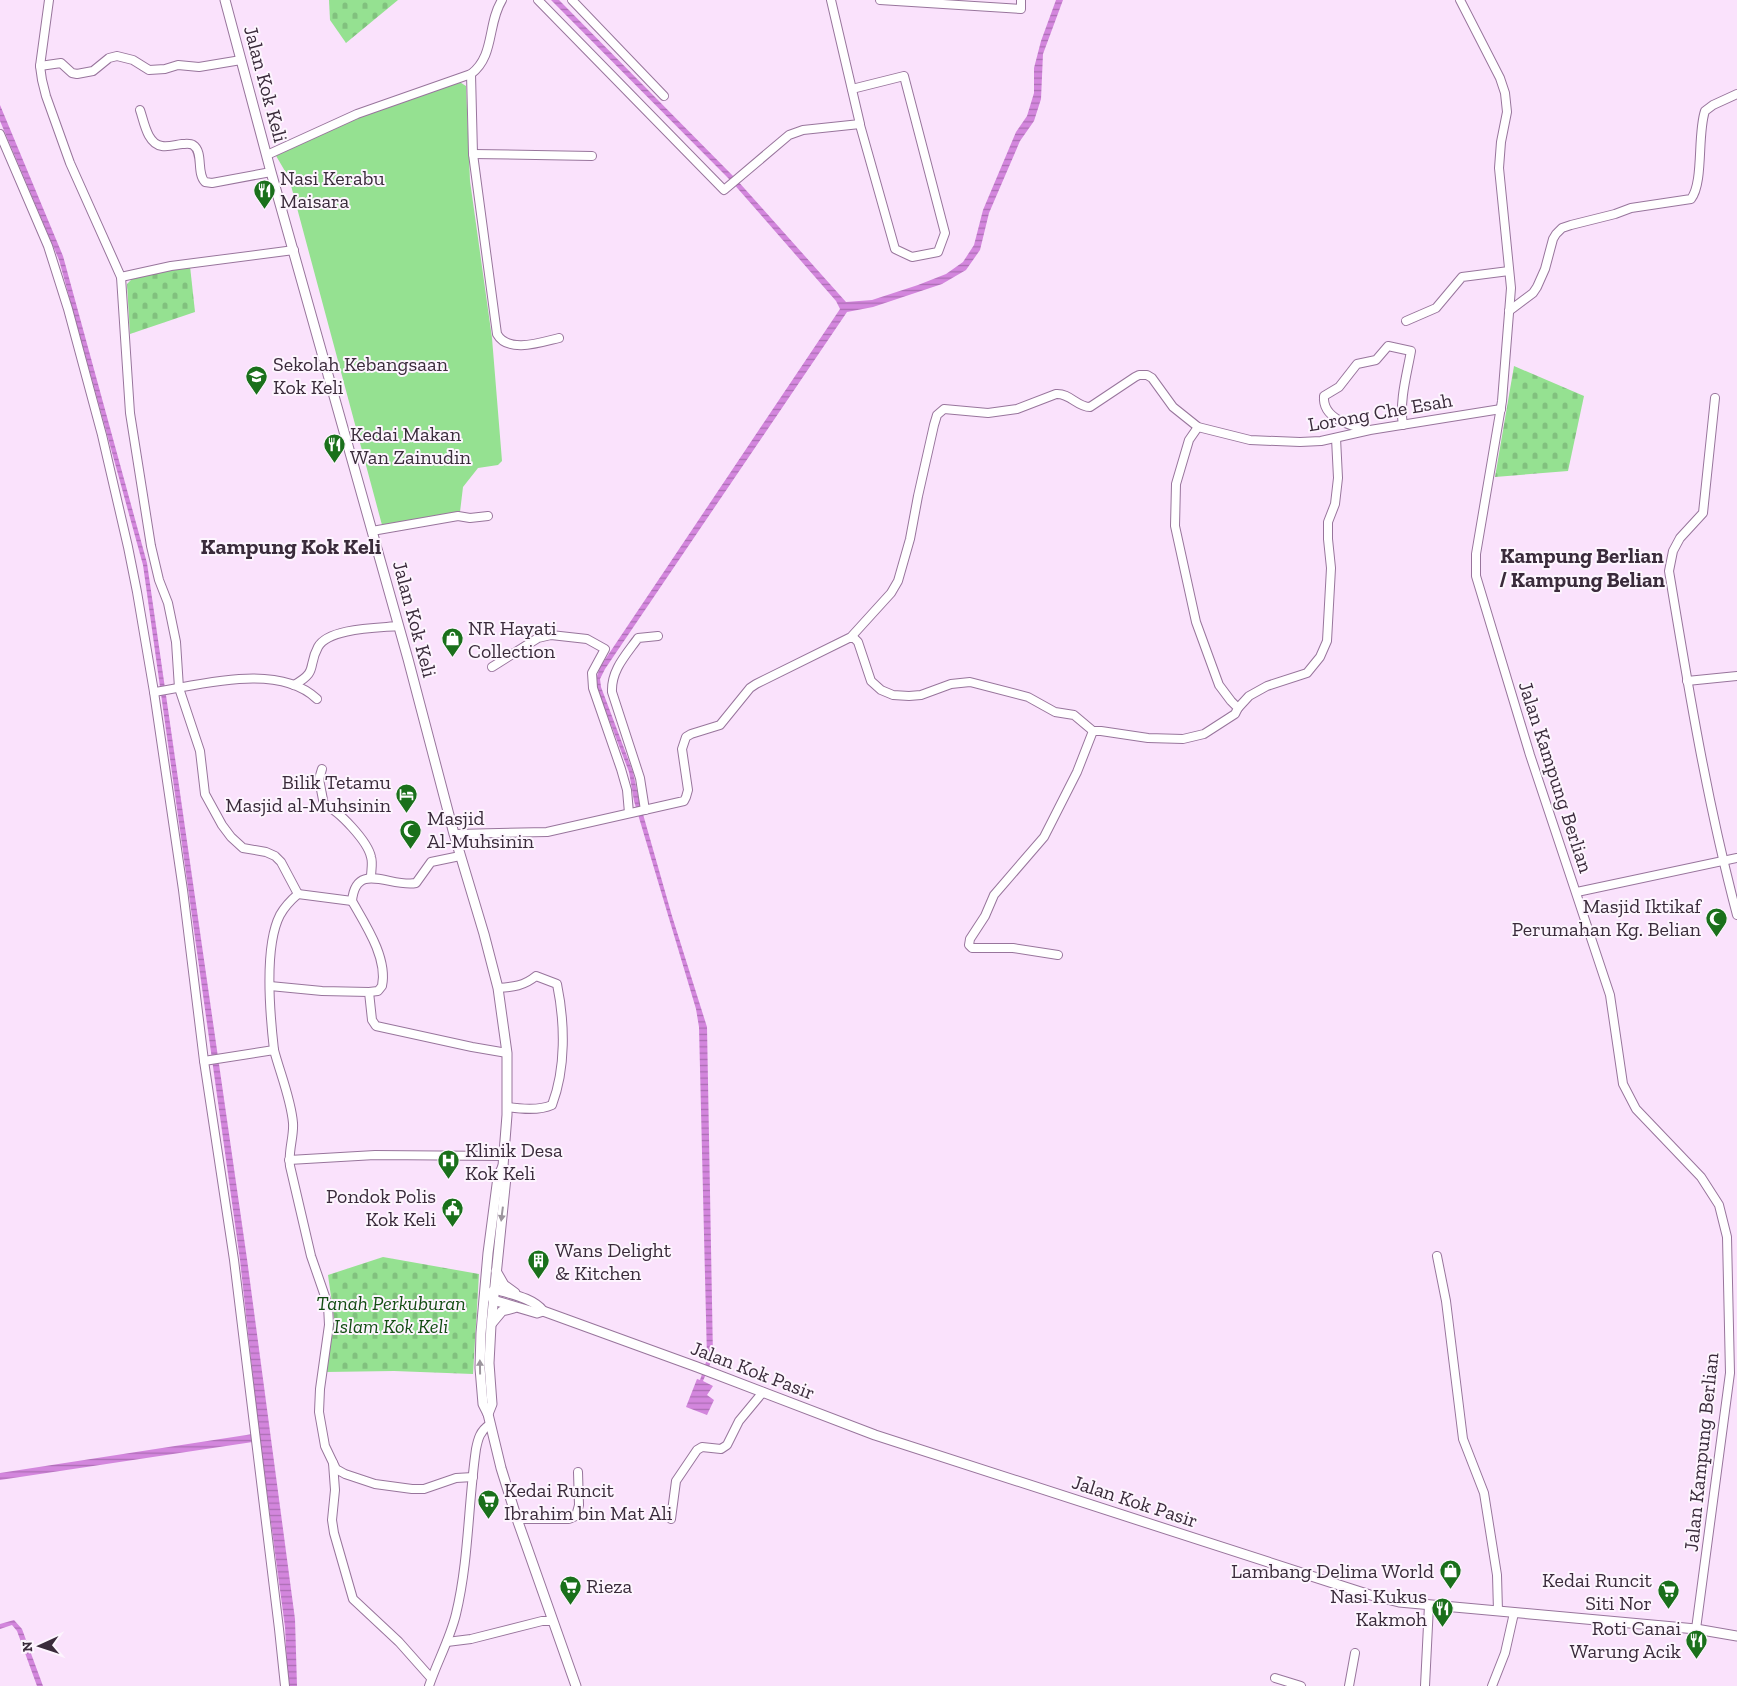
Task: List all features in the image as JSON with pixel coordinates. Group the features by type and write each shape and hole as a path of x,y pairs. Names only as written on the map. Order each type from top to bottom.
{"street":[{"path":"49,0 40,66 46,96 70,163 121,277 130,413 151,546 159,580 168,603 176,642 180,688 200,751 205,794 231,838 243,848 271,854 281,862 298,894"},
{"name":"Jalan Kok Keli","path":"225,0 498,988 507,1054 507,1108 503,1166 498,1177 488,1253 481,1333 480,1368 484,1404 517,1518 576,1686"},
{"path":"267,155 357,114 470,74 479,68 485,58 498,8 502,0"},
{"path":"538,0 724,190 789,135 802,130 860,125"},
{"path":"572,0 664,96"},
{"path":"832,0 860,125 895,249 912,257 938,252 945,232 904,76 852,89"},
{"path":"880,0 1020,9 1021,0"},
{"name":"Jalan Kampung Berlian","path":"1460,0 1500,78 1506,93 1507,112 1501,142 1499,168 1509,271 1509,311 1501,409 1476,554 1476,576 1530,755 1610,995 1623,1084 1636,1109 1701,1177 1719,1205 1727,1237 1730,1373 1696,1629"},
{"path":"40,66 61,63 72,73 76,74 93,70 109,58 117,56 133,60 149,70 165,69 178,65 201,67 241,60"},
{"path":"470,74 473,154 497,334 503,340 521,346 559,338"},
{"path":"1509,311 1533,293 1537,287 1545,269 1553,240 1562,228 1631,208 1691,199 1694,195 1697,180 1705,111 1713,105 1737,94"},
{"path":"140,110 148,134 155,144 161,146 188,144 196,147 201,177 205,182 212,183 271,172"},
{"path":"0,134 48,246 68,309 102,435 128,547 155,692 234,1260 280,1629 285,1686"},
{"path":"473,154 592,156"},
{"path":"121,277 171,266 294,250"},
{"path":"1406,320 1436,308 1462,278 1509,271"},
{"path":"1370,430 1349,425 1332,415 1325,405 1324,396 1339,387 1357,364 1376,360 1388,346 1411,351 1403,395 1403,424"},
{"name":"Lorong Che Esah","path":"851,637 891,594 898,580 910,539 937,415 939,411 944,409 988,413 1017,409 1056,394 1068,396 1080,405 1090,407 1135,378 1144,375 1152,378 1173,407 1198,427 1250,440 1321,441 1403,424 1501,409"},
{"path":"1715,398 1703,513 1676,545 1669,571 1700,755 1737,915"},
{"path":"1198,427 1189,440 1176,484 1175,526 1196,622 1219,685 1238,708"},
{"path":"454,834 538,834 629,812 684,802 687,782 682,749 686,737 720,725 746,692 756,684 851,637 858,642 872,681 881,690 894,695 909,696 928,693 951,684 970,682 1028,697 1055,712 1074,715 1093,731 1148,738 1182,739 1204,734 1235,714 1238,708 1250,696 1267,686 1307,674 1320,657 1327,641 1332,568 1328,522 1335,504 1338,478 1336,438"},
{"path":"372,531 458,516 470,518 488,516"},
{"path":"294,685 305,679 311,672 316,650 319,644 327,637 341,633 398,626"},
{"path":"492,667 538,638 552,636 587,639 605,649 592,673 593,688 621,769 627,790 629,812"},
{"path":"645,810 640,778 612,692 612,682 615,671 638,638 658,636"},
{"path":"1687,681 1737,676"},
{"path":"155,692 243,679 274,680 294,685 318,699"},
{"path":"1058,955 1013,948 972,948 969,945 970,939 985,916 994,895 1044,837 1077,772 1093,731"},
{"path":"322,770 318,779 324,805 337,812 366,846 371,858 371,877"},
{"path":"270,986 322,991 378,991 382,986 382,967 372,936 352,900 357,883 371,877 407,884 416,882 431,862 460,856"},
{"path":"1577,892 1737,858"},
{"path":"298,894 352,900"},
{"path":"298,894 285,907 275,927 270,964 270,986 274,1050 292,1118 293,1137 290,1160 311,1256 328,1305 329,1324 320,1389 319,1412 325,1446 336,1469 345,1474 376,1484 406,1489 424,1489 456,1478 473,1477"},
{"path":"498,988 516,987 527,983 536,976 557,984 561,1005 562,1047 559,1076 552,1106 525,1109 507,1108"},
{"path":"369,992 372,1020 376,1026 507,1054"},
{"path":"207,1061 274,1050"},
{"path":"290,1160 396,1155 504,1156"},
{"name":"Jalan Kok Keli","path":"488,1414 492,1404 489,1363 493,1294 506,1177 503,1166"},
{"path":"1727,1237 1737,1238"},
{"path":"481,1333 486,1322 493,1294 491,1263 488,1253"},
{"path":"1437,1256 1446,1301 1463,1439 1484,1493 1498,1575 1498,1611"},
{"path":"495,1268 504,1285 520,1298"},
{"name":"Jalan Kok Pasir","path":"493,1294 520,1298 539,1306 543,1311 875,1435 1370,1595 1399,1602 1696,1629 1737,1636"},
{"name":"Jalan Kok Pasir","path":"493,1294 536,1313 543,1311"},
{"path":"491,1325 502,1310 522,1308"},
{"path":"671,1519 676,1481 697,1450 702,1447 721,1449 727,1445 739,1421 763,1392"},
{"path":"333,1461 335,1490 332,1520 344,1572 353,1599 399,1642 430,1682 447,1642 456,1613 461,1585 477,1442 484,1429 489,1425"},
{"path":"517,1518 569,1519 576,1516 578,1472"},
{"path":"1425,1686 1429,1605"},
{"path":"1492,1686 1505,1653 1514,1613"},
{"path":"447,1642 471,1640 542,1621 552,1621"},
{"path":"1349,1686 1355,1653"},
{"path":"1275,1678 1301,1686"}],"green space":[{"path":"329,0 398,0 346,43 330,20"},
{"path":"458,81 466,86 470,181 492,338 502,461 498,465 478,468 463,487 460,512 382,525 289,178 275,154 352,120"},
{"path":"190,266 195,312 130,334 127,284 133,278"},
{"path":"1514,366 1584,396 1568,471 1495,477"},
{"name":"Tanah Perkuburan Islam Kok Keli","path":"383,1257 479,1274 473,1374 394,1371 326,1372 334,1318 328,1275"}],"shaded area":[{"path":"551,0 559,0 736,179 846,302 872,300 918,285 946,274 963,262 974,245 983,210 1016,132 1027,116 1034,93 1034,68 1041,41 1056,0 1063,0 1043,54 1041,99 1034,121 1020,141 989,213 980,250 966,270 942,284 873,307 847,312 600,679 601,687 633,772 639,800 672,916 707,1027 713,1357 703,1381 713,1386 707,1395 714,1400 707,1415 686,1407 697,1379 700,1380 707,1359 699,1027 696,1009 634,801 629,772 597,688 597,676 600,667 840,309 836,301 732,182"},
{"path":"0,105 63,256 147,563 247,1259 295,1619 297,1686 288,1686 285,1627 260,1441 0,1480 0,1473 259,1433 240,1260 143,565 59,260 0,121"},
{"path":"14,1620 22,1629 43,1686 37,1686 17,1631 12,1625 0,1629 0,1624"}],"place":[{"name":"Nasi Kerabu Maisara","path":"264,209"},
{"name":"Sekolah Kebangsaan Kok Keli","path":"257,395"},
{"name":"Kedai Makan Wan Zainudin","path":"334,464"},
{"name":"NR Hayati Collection","path":"452,658"},
{"name":"Bilik Tetamu Masjid al-Muhsinin","path":"407,813"},
{"name":"Masjid Al-Muhsinin","path":"411,849"},
{"name":"Masjid Iktikaf Perumahan Kg. Belian","path":"1717,937"},
{"name":"Klinik Desa Kok Keli","path":"449,1180"},
{"name":"Pondok Polis Kok Keli","path":"452,1227"},
{"name":"Wans Delight & Kitchen","path":"539,1280"},
{"name":"Kedai Runcit Ibrahim bin Mat Ali","path":"488,1520"},
{"name":"Lambang Delima World","path":"1450,1590"},
{"name":"Rieza","path":"570,1605"},
{"name":"Kedai Runcit Siti Nor","path":"1668,1610"},
{"name":"Nasi Kukus Kakmoh","path":"1443,1627"},
{"name":"Roti Canai Warung Acik","path":"1697,1659"}],"district":[{"name":"Kampung Kok Keli","path":"291,546"},
{"name":"Kampung Berlian / Kampung Belian","path":"1582,568"}]}
